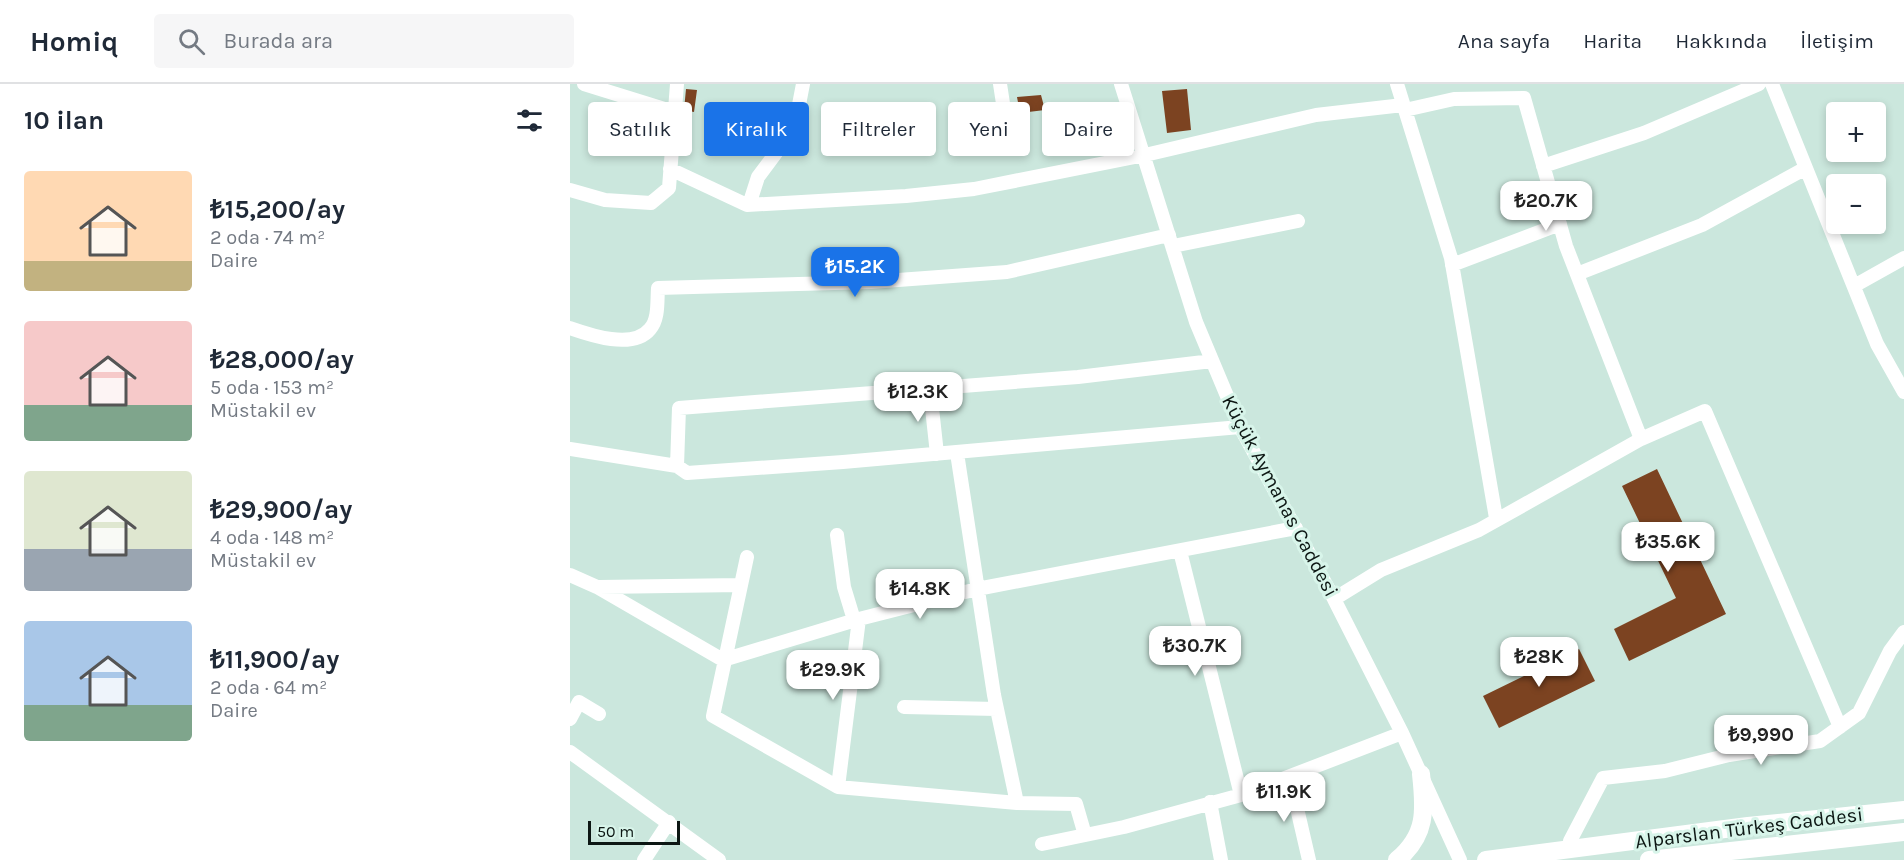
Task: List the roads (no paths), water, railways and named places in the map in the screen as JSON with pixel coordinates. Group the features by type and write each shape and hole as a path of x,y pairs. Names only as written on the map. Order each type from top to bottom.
{"main road":[{"path":"1397,860 1413,847 1420,831 1424,807 1421,774"},
{"name":"Alparslan Türkeş Caddesi","path":"1486,860 1748,826 1904,810"},
{"name":"Alparslan Türkeş Caddesi","path":"1649,860 1904,832"}],"street":[{"path":"675,102 677,84"},
{"path":"749,205 758,177 787,138 797,115 803,84"},
{"path":"1000,84 1003,102"},
{"name":"Küçük Aymanas Caddesi","path":"1121,84 1196,322 1240,427 1334,599 1402,733 1460,860"},
{"path":"1397,84 1452,266 1479,411 1491,500 1496,518"},
{"path":"1509,84 1512,98"},
{"path":"1544,166 1644,134 1759,84"},
{"path":"1772,84 1877,344 1904,392"},
{"path":"590,85 643,102"},
{"path":"670,169 749,205 906,196 974,189 1145,155 1316,115 1404,107 1454,99 1524,98 1560,224 1577,274 1641,439"},
{"path":"570,190 604,201 651,203 669,188 671,156"},
{"path":"1577,274 1702,225 1806,168"},
{"path":"570,328 593,336 627,340 644,334 651,328 657,311 658,288 871,282 1007,272 1171,240 1299,222"},
{"path":"1452,266 1560,224"},
{"path":"1854,286 1904,258"},
{"path":"677,466 679,408 1078,377 1212,361"},
{"path":"930,390 937,454"},
{"path":"1334,599 1381,570 1479,530 1496,518 1641,439 1705,411 1840,727"},
{"path":"570,449 677,466 687,473 957,453 1240,427"},
{"path":"957,453 997,709 1017,803"},
{"path":"570,575 597,587 723,660 857,620 977,589 1296,528"},
{"path":"837,536 844,587 857,620 838,787"},
{"path":"1180,550 1241,795"},
{"path":"747,557 723,660 713,716 838,787 1017,803 1076,804 1085,835"},
{"path":"597,587 741,585"},
{"path":"1570,850 1570,841 1603,778 1665,771 1729,755 1820,741 1859,713 1890,651 1904,633"},
{"path":"570,720 579,702 599,714"},
{"path":"904,707 997,709"},
{"path":"1042,844 1124,827 1241,795 1402,733"},
{"path":"570,752 719,860"},
{"path":"1290,778 1309,860"},
{"path":"1210,802 1221,860"},
{"path":"644,860 669,822"}]}
